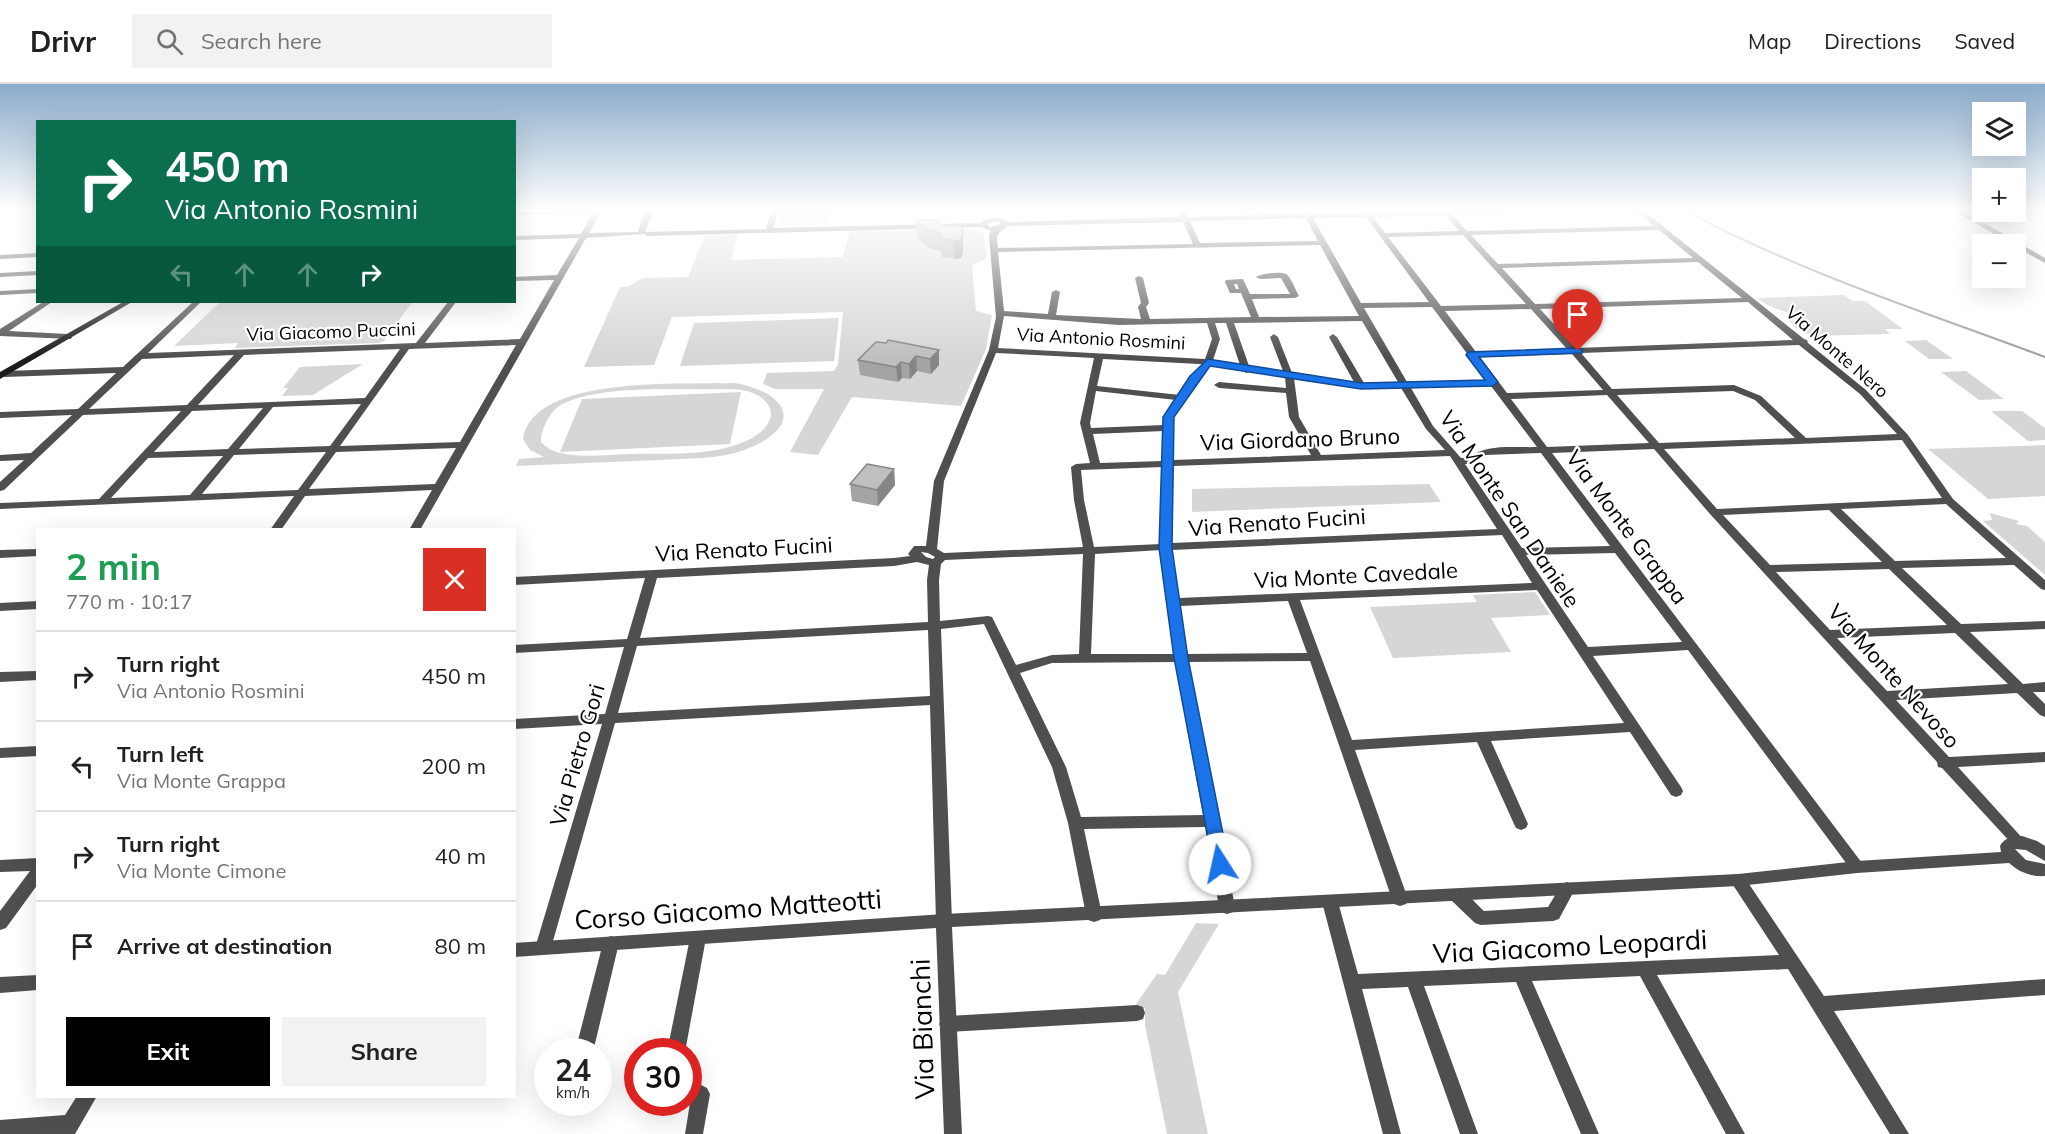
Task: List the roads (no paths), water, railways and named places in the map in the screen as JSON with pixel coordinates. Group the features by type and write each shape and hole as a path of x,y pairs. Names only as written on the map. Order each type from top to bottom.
{"main road":[{"path":"2,375 126,303"}],"street":[{"path":"415,528 571,260"},
{"path":"931,550 939,481 993,350 1000,313 996,260"},
{"name":"Via Monte San Daniele","path":"1333,260 1429,427 1456,457 1676,791"},
{"name":"Via Monte Grappa","path":"1402,260 1857,867"},
{"name":"Via Monte Nevoso","path":"1490,260 1561,338 1581,365 1590,370 1611,393 1943,763 2018,841 2031,845 2045,855"},
{"path":"1495,266 1699,260"},
{"name":"Via Monte Nero","path":"1699,260 1804,342 1863,392 1905,437 1949,501 2045,586"},
{"path":"0,275 36,273"},
{"path":"1256,319 1245,294 1295,296 1284,276 1260,277"},
{"path":"516,279 561,277"},
{"path":"1139,278 1145,303 1142,307 1146,321"},
{"path":"0,293 36,291"},
{"path":"1052,316 1056,292"},
{"path":"1359,306 1531,306 1749,300"},
{"path":"0,333 46,303"},
{"path":"0,488 196,303"},
{"path":"420,345 451,303"},
{"path":"1000,313 1146,321 1366,318"},
{"path":"1229,319 1246,370"},
{"path":"1210,320 1216,339 1208,362 1169,417 1166,548 1181,658 1213,821 1227,907"},
{"path":"0,333 68,337"},
{"path":"1333,337 1361,386"},
{"path":"1274,338 1289,376 1294,417 1318,458"},
{"name":"Via Giacomo Puccini","path":"141,356 522,342"},
{"path":"1472,355 1804,342"},
{"path":"276,528 407,346"},
{"name":"Via Antonio Rosmini","path":"993,350 1208,362 1246,370 1361,386 1493,382"},
{"path":"103,500 242,352"},
{"path":"1096,466 1085,423 1099,356"},
{"path":"2,375 126,370"},
{"path":"1219,385 1291,391"},
{"path":"1091,388 1181,398"},
{"path":"1503,396 1734,388 1758,398 1803,440"},
{"path":"0,415 367,401"},
{"path":"194,497 270,405"},
{"path":"1087,432 1169,428"},
{"name":"Via Giordano Bruno","path":"1089,551 1078,500 1076,467 1318,458 1456,457 1474,460 1481,453 1486,452 1905,437"},
{"path":"145,455 463,445"},
{"path":"0,458 34,456"},
{"path":"0,506 304,491 439,487"},
{"path":"1717,512 1949,501"},
{"path":"1831,506 2045,712"},
{"name":"Via Renato Fucini","path":"516,581 1382,535 1506,532"},
{"path":"917,558 914,554 918,548 931,550 939,560"},
{"path":"1518,552 1618,549"},
{"path":"1085,658 1089,551"},
{"path":"0,554 36,552"},
{"name":"Via Bianchi","path":"939,560 934,626 953,1134"},
{"path":"1768,569 2016,561"},
{"name":"Via Pietro Gori","path":"543,948 652,574"},
{"name":"Via Monte Cavedale","path":"1173,602 1539,586"},
{"path":"1293,598 1400,899"},
{"path":"0,607 36,605"},
{"path":"516,649 934,626 988,620 1059,766 1075,823 1094,915"},
{"path":"1826,634 2045,625"},
{"path":"1584,652 1691,646"},
{"path":"1012,671 1052,658 1315,657"},
{"path":"0,677 36,675"},
{"path":"1883,696 2045,687"},
{"path":"516,724 936,700"},
{"path":"1347,745 1635,727"},
{"path":"1482,737 1521,824"},
{"path":"0,753 36,751"},
{"path":"1943,763 2045,757"},
{"path":"1075,823 1213,821"},
{"path":"2018,841 2007,846 2012,857 2028,868 2044,872"},
{"name":"Corso Giacomo Matteotti","path":"516,950 944,921 1738,880 1857,867 2012,857"},
{"path":"0,866 36,864"},
{"path":"0,924 36,874"},
{"path":"1738,880 1820,1004 1900,1134"},
{"path":"1455,896 1481,918 1510,918 1553,914 1567,889"},
{"path":"1330,902 1392,1134"},
{"path":"679,1038 698,938"},
{"path":"587,1038 611,943"},
{"name":"Via Giacomo Leopardi","path":"1352,982 1791,962"},
{"path":"1645,969 1736,1134"},
{"path":"1521,974 1590,1134"},
{"path":"1413,979 1469,1134"},
{"path":"0,985 36,982"},
{"path":"1820,1004 2045,987"},
{"path":"948,1024 1137,1013"},
{"path":"0,1129 67,1129 87,1098"},
{"path":"694,1134 697,1116"}],"waterway":[{"path":"1790,260 1908,307 2045,357"}]}
